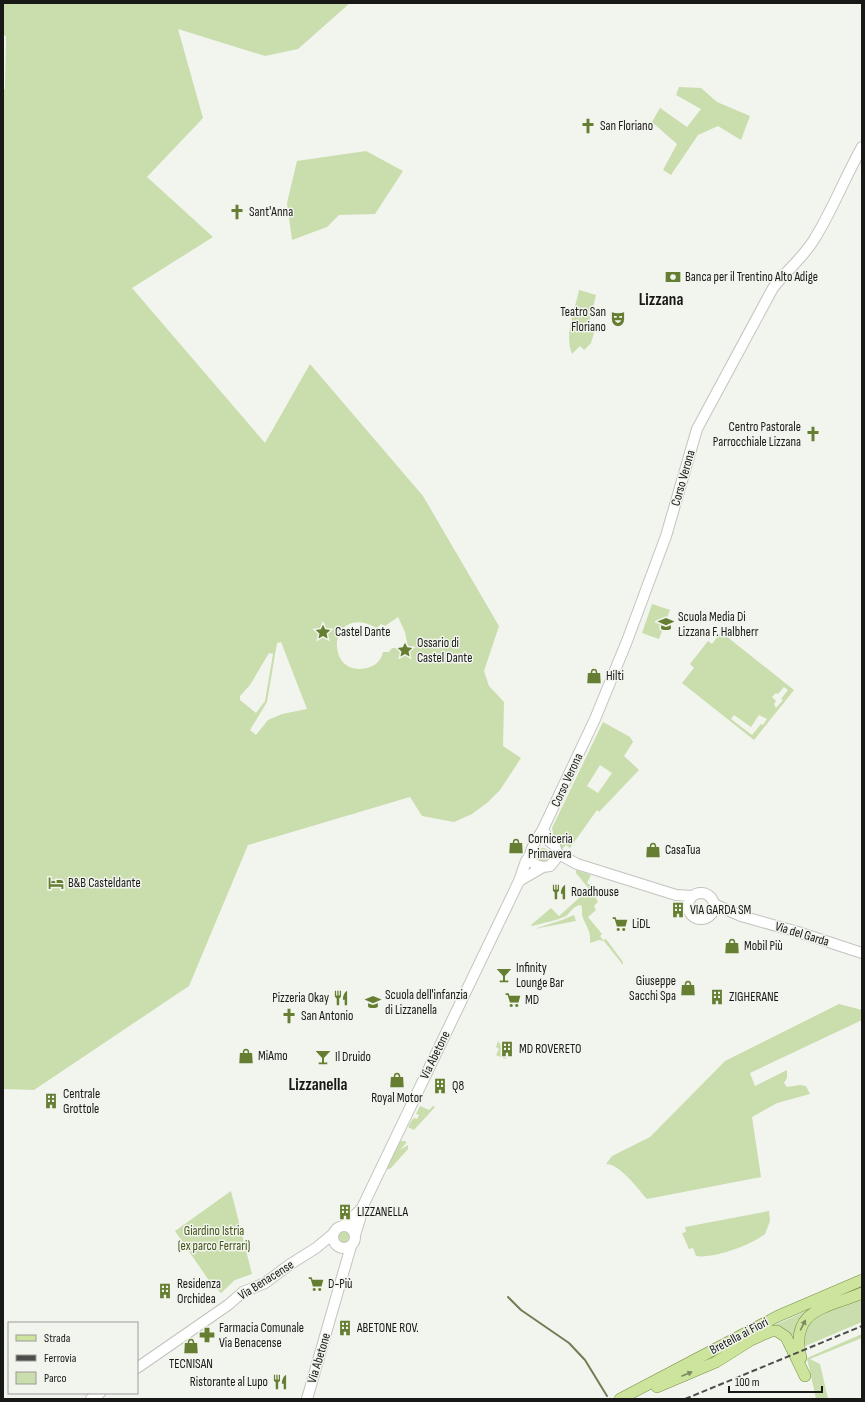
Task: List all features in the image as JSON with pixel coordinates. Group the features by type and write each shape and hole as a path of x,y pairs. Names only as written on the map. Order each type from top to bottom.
{"main road":[{"name":"Corso Verona","path":"537,842 595,719 625,647 661,552 697,429 773,288 782,276 798,260 814,239 862,147"},
{"path":"519,881 548,866 555,860 557,852 555,846 549,841 543,829"},
{"path":"549,841 545,840 537,842 531,848 530,855 533,862 548,866 577,864"},
{"path":"557,852 577,864 690,900"},
{"name":"Via Abetone","path":"362,1208 519,881 526,861 530,855"},
{"path":"698,893 705,894 711,898 714,904 714,909 711,915 704,919 696,918 689,912 690,900 698,893"},
{"name":"Via del Garda","path":"714,904 741,916 798,932 862,953"},
{"name":"Via del Garda","path":"711,915 741,916"},
{"path":"344,1270 342,1258 333,1239 334,1233 337,1228 344,1226 362,1208"},
{"path":"337,1246 344,1248 350,1246 354,1241 362,1208"},
{"path":"344,1226 352,1230 355,1235"},
{"name":"Via Benacense","path":"138,1367 228,1305 243,1292 265,1283 316,1248 334,1233"},
{"name":"Via Benacense","path":"316,1248 337,1246"},
{"name":"Via Abetone","path":"307,1399 350,1246"},
{"name":"Bretella ai Fiori","path":"620,1399 778,1316 862,1280"},
{"path":"624,1399 716,1362 751,1340 772,1331 780,1332 786,1337 805,1376 798,1348 803,1323 810,1314 862,1293"}],"green space":[{"path":"3,3 350,3 298,49 265,56 178,29 203,118 147,177 213,237 132,288 265,443 310,364 423,496 499,626 484,671 489,686 504,702 503,746 521,758 500,790 488,802 472,814 454,822 422,816 410,797 248,845 189,986 34,1090 3,1089 3,90 5,89 6,36 3,35","holes":["398,617 405,632 408,648 392,648 389,652 383,652 377,663 367,668 353,668 343,662 338,653 337,642 341,631 349,624 361,622 377,628 381,624 385,626","281,642 307,709 282,714 268,720 256,735 250,730 267,702 277,643","269,653 273,654 265,701 256,713 240,700 240,696 250,685"]},
{"path":"679,87 701,88 717,102 750,116 741,140 718,126 698,135 671,175 663,170 677,144 652,122 660,108 687,127 701,109 676,95"},
{"path":"366,151 403,171 375,214 339,215 327,227 292,240 287,203 297,161"},
{"path":"579,290 596,295 589,324 596,326 591,343 584,350 580,346 572,354 569,338 571,322"},
{"path":"652,604 670,610 659,639 642,633"},
{"path":"721,632 794,690 754,740 682,683 694,668 690,664 708,641 712,644","holes":["784,687 788,690 781,699 783,700 776,708 774,704 776,701 772,697 776,693 778,694","734,715 751,727 759,715 767,719 752,735 731,719"]},
{"path":"603,722 630,737 633,742 624,756 639,770 599,812 597,810 570,848 566,845 562,849 554,838 552,828","holes":["600,765 612,773 598,793 587,786"]},
{"path":"540,848 546,848 550,852 550,858 546,862 540,862 536,858 536,852"},
{"path":"576,870 591,875 587,883 592,886 591,888 598,902 594,906 596,910 588,917 602,934 600,936 603,940 606,939 623,962 623,965 604,941 599,940 590,943 589,932 582,916 581,905 574,907 566,916 562,918 531,925 551,908 559,916 589,889 576,873"},
{"path":"574,915 576,921 534,929 562,920"},
{"path":"839,1004 862,1010 862,1020 750,1073 755,1086 787,1070 787,1078 784,1083 787,1087 800,1085 806,1086 810,1094 777,1103 752,1117 761,1177 647,1199 623,1172 611,1165 606,1164 612,1156 650,1137 725,1061"},
{"path":"498,1041 509,1057 505,1059 496,1055 499,1049 496,1047"},
{"path":"420,1106 429,1110 433,1106 435,1107 414,1130 408,1127 414,1118 417,1119 419,1115 416,1114"},
{"path":"401,1141 407,1142 400,1150 408,1145 408,1149 391,1168 384,1171 397,1144"},
{"name":"Giardino Istria (ex parco Ferrari)","path":"231,1191 252,1274 235,1280 221,1293 210,1282 175,1231"},
{"path":"769,1211 770,1221 765,1234 741,1247 722,1253 696,1256 693,1248 689,1249 682,1233 686,1232 685,1227"},
{"path":"344,1231 348,1233 350,1237 348,1241 344,1243 340,1241 338,1237 340,1233"},
{"path":"862,1286 862,1290 824,1304 794,1344 768,1328"},
{"path":"862,1298 862,1322 803,1347 803,1334 816,1315"},
{"path":"862,1334 862,1338 810,1359 820,1364 828,1399 816,1399 807,1358"}],"waterway":[{"path":"508,1297 521,1310 569,1343 585,1360 607,1396"}],"railway":[{"path":"685,1399 862,1326"}],"place":[{"name":"San Floriano","path":"588,126"},
{"name":"Sant'Anna","path":"237,212"},
{"name":"Banca per il Trentino Alto Adige","path":"673,277"},
{"name":"Teatro San Floriano","path":"618,319"},
{"name":"Centro Pastorale Parrocchiale Lizzana","path":"813,434"},
{"name":"Scuola Media Di Lizzana F. Halbherr","path":"666,624"},
{"name":"Castel Dante","path":"323,632"},
{"name":"Ossario di Castel Dante","path":"405,650"},
{"name":"Hilti","path":"594,676"},
{"name":"Corniceria Primavera","path":"516,846"},
{"name":"CasaTua","path":"653,850"},
{"name":"B&B Casteldante","path":"56,883"},
{"name":"Roadhouse","path":"559,892"},
{"name":"VIA GARDA SM","path":"678,910"},
{"name":"LiDL","path":"620,924"},
{"name":"Mobil Più","path":"732,946"},
{"name":"Infinity Lounge Bar","path":"504,975"},
{"name":"Giuseppe Sacchi Spa","path":"688,988"},
{"name":"ZIGHERANE","path":"717,997"},
{"name":"Pizzeria Okay","path":"341,998"},
{"name":"MD","path":"513,1000"},
{"name":"Scuola dell'infanzia di Lizzanella","path":"373,1002"},
{"name":"San Antonio","path":"289,1016"},
{"name":"MD ROVERETO","path":"507,1049"},
{"name":"MiAmo","path":"246,1056"},
{"name":"Il Druido","path":"323,1057"},
{"name":"Royal Motor","path":"397,1080"},
{"name":"Q8","path":"440,1086"},
{"name":"Centrale Grottole","path":"51,1101"},
{"name":"LIZZANELLA","path":"345,1212"},
{"name":"D-Più","path":"316,1284"},
{"name":"Residenza Orchidea","path":"165,1291"},
{"name":"ABETONE ROV.","path":"345,1328"},
{"name":"Farmacia Comunale Via Benacense","path":"207,1335"},
{"name":"TECNISAN","path":"191,1346"},
{"name":"Ristorante al Lupo","path":"280,1382"}],"district":[{"name":"Lizzana","path":"661,300"},
{"name":"Lizzanella","path":"318,1085"}]}
